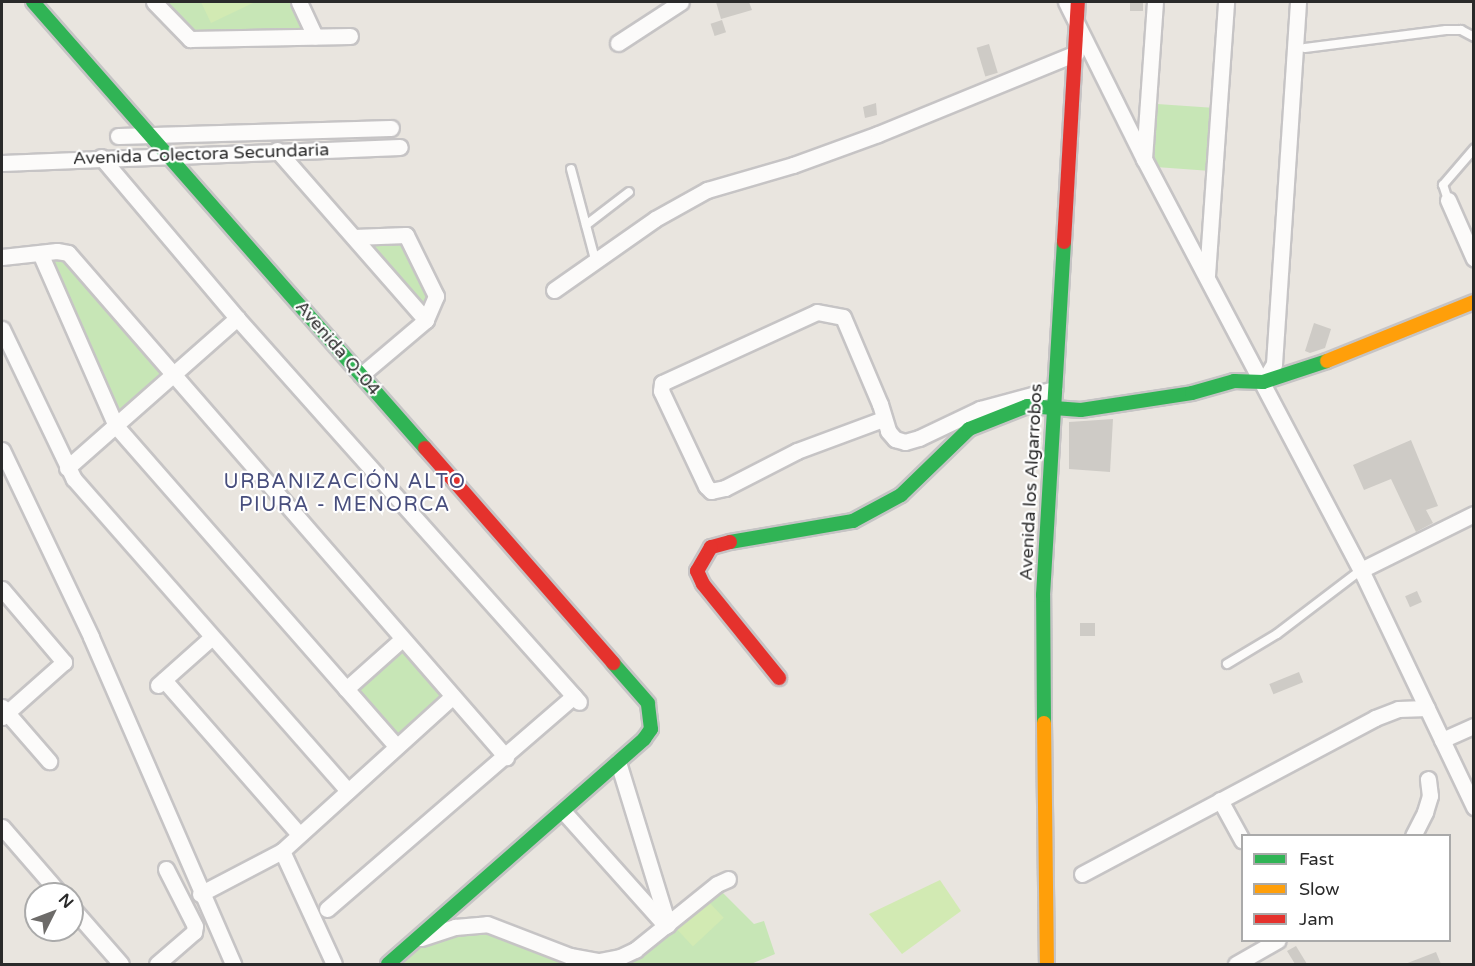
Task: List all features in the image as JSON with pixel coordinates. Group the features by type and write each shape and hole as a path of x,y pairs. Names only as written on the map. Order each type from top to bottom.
{"street":[{"name":"Avenida Q-04","path":"33,2 169,153 642,694 652,716 651,729 618,762"},
{"path":"154,2 190,39 350,36"},
{"path":"299,2 315,37"},
{"path":"618,43 681,2"},
{"path":"1066,2 1144,159 1361,570 1473,807"},
{"name":"Avenida los Algarrobos","path":"1047,964 1043,596 1078,2"},
{"path":"1144,159 1155,2"},
{"path":"1207,275 1226,2"},
{"path":"1263,382 1274,364 1300,49 1298,2"},
{"path":"554,290 655,219 707,190 793,165 878,134 1076,53"},
{"name":"Avenida Colectora Secundaria","path":"118,136 391,128"},
{"name":"Avenida Colectora Secundaria","path":"2,163 169,153 400,147"},
{"path":"277,150 426,320"},
{"path":"101,157 237,318 576,699 327,909"},
{"path":"1449,201 1473,259"},
{"path":"354,237 393,232 410,240 436,296 426,320 361,375"},
{"path":"2,257 40,253 68,254 401,640 506,757"},
{"path":"40,253 116,426 396,746"},
{"path":"779,678 703,584 697,571 711,547 753,535 853,521 901,495 969,429 1027,406 1081,410 1192,393 1234,381 1263,382 1362,349 1473,302"},
{"path":"883,419 797,452 711,491 706,486 661,391 662,383 817,312 834,313 843,317 883,419 895,439 905,442 980,409 1054,389"},
{"path":"67,468 237,318"},
{"path":"2,329 67,468 212,638 348,791"},
{"path":"2,450 91,637 200,894 233,964"},
{"path":"1361,570 1473,513"},
{"path":"2,589 64,662 3,712 49,761"},
{"path":"212,638 160,683 299,834"},
{"path":"346,690 401,640"},
{"path":"200,894 282,850 452,698"},
{"path":"1082,874 1375,718 1398,709 1426,708"},
{"path":"1442,740 1473,726"},
{"path":"387,964 618,762 667,925"},
{"path":"1414,834 1425,812 1428,779"},
{"path":"1220,800 1241,838"},
{"path":"563,811 667,925"},
{"path":"2,827 50,882"},
{"path":"282,850 334,964"},
{"path":"157,964 194,932 195,926 166,869"},
{"path":"416,940 455,927 487,924 570,956 599,961 635,950 717,884 728,879"},
{"path":"84,922 121,964"},
{"path":"1236,964 1274,942"}],"lane":[{"path":"1300,49 1446,30 1461,30 1473,38"},
{"path":"1449,201 1443,185 1473,149"},
{"path":"571,169 595,259"},
{"path":"586,225 629,192"},
{"path":"1227,664 1277,634 1361,570"}],"green space":[{"path":"161,2 293,2 304,25 299,31 193,35"},
{"path":"201,2 255,2 211,23"},
{"path":"1157,104 1212,108 1207,171 1153,167"},
{"path":"403,239 432,296 426,305 420,305 370,251 377,240"},
{"path":"54,258 66,258 164,372 164,376 118,413 50,263"},
{"path":"402,649 446,694 400,739 356,693"},
{"path":"940,880 961,911 902,954 869,914"},
{"path":"719,889 754,924 764,921 775,954 751,964 626,964"},
{"path":"708,901 724,918 693,946 677,930"},
{"path":"455,932 494,934 576,964 398,964 420,945"}],"building":[{"path":"716,2 749,2 752,10 721,19"},
{"path":"1130,2 1143,2 1143,11 1130,11"},
{"path":"722,20 726,32 715,36 711,24"},
{"path":"989,44 998,73 985,76 977,48"},
{"path":"876,103 877,115 865,118 863,107"},
{"path":"1314,323 1331,329 1325,348 1310,353 1305,351"},
{"path":"1113,419 1110,472 1069,469 1069,422"},
{"path":"1411,440 1438,506 1426,510 1433,523 1416,532 1391,479 1364,490 1353,465"},
{"path":"1417,591 1422,602 1410,607 1405,596"},
{"path":"1080,623 1095,623 1095,636 1080,636"},
{"path":"1299,672 1303,682 1273,694 1269,684"},
{"path":"1296,946 1307,964 1295,964 1287,951"},
{"path":"1436,952 1441,964 1405,964"}],"traffic: fast":[{"path":"33,2 425,448"},
{"path":"1044,723 1043,595 1064,242"},
{"path":"730,542 853,521 901,495 969,429 1027,406 1081,410 1192,393 1234,381 1263,382 1327,361"},
{"path":"388,964 644,739 651,729 648,703 613,663"}],"traffic: slow":[{"path":"1327,361 1474,302"},
{"path":"1044,723 1047,964"}],"traffic: jam":[{"path":"1064,242 1078,2"},
{"path":"425,448 613,663"},
{"path":"730,542 711,547 697,571 703,584 779,678"}],"district":[{"name":"URBANIZACIÓN ALTO PIURA - MENORCA","path":"345,494"}]}
